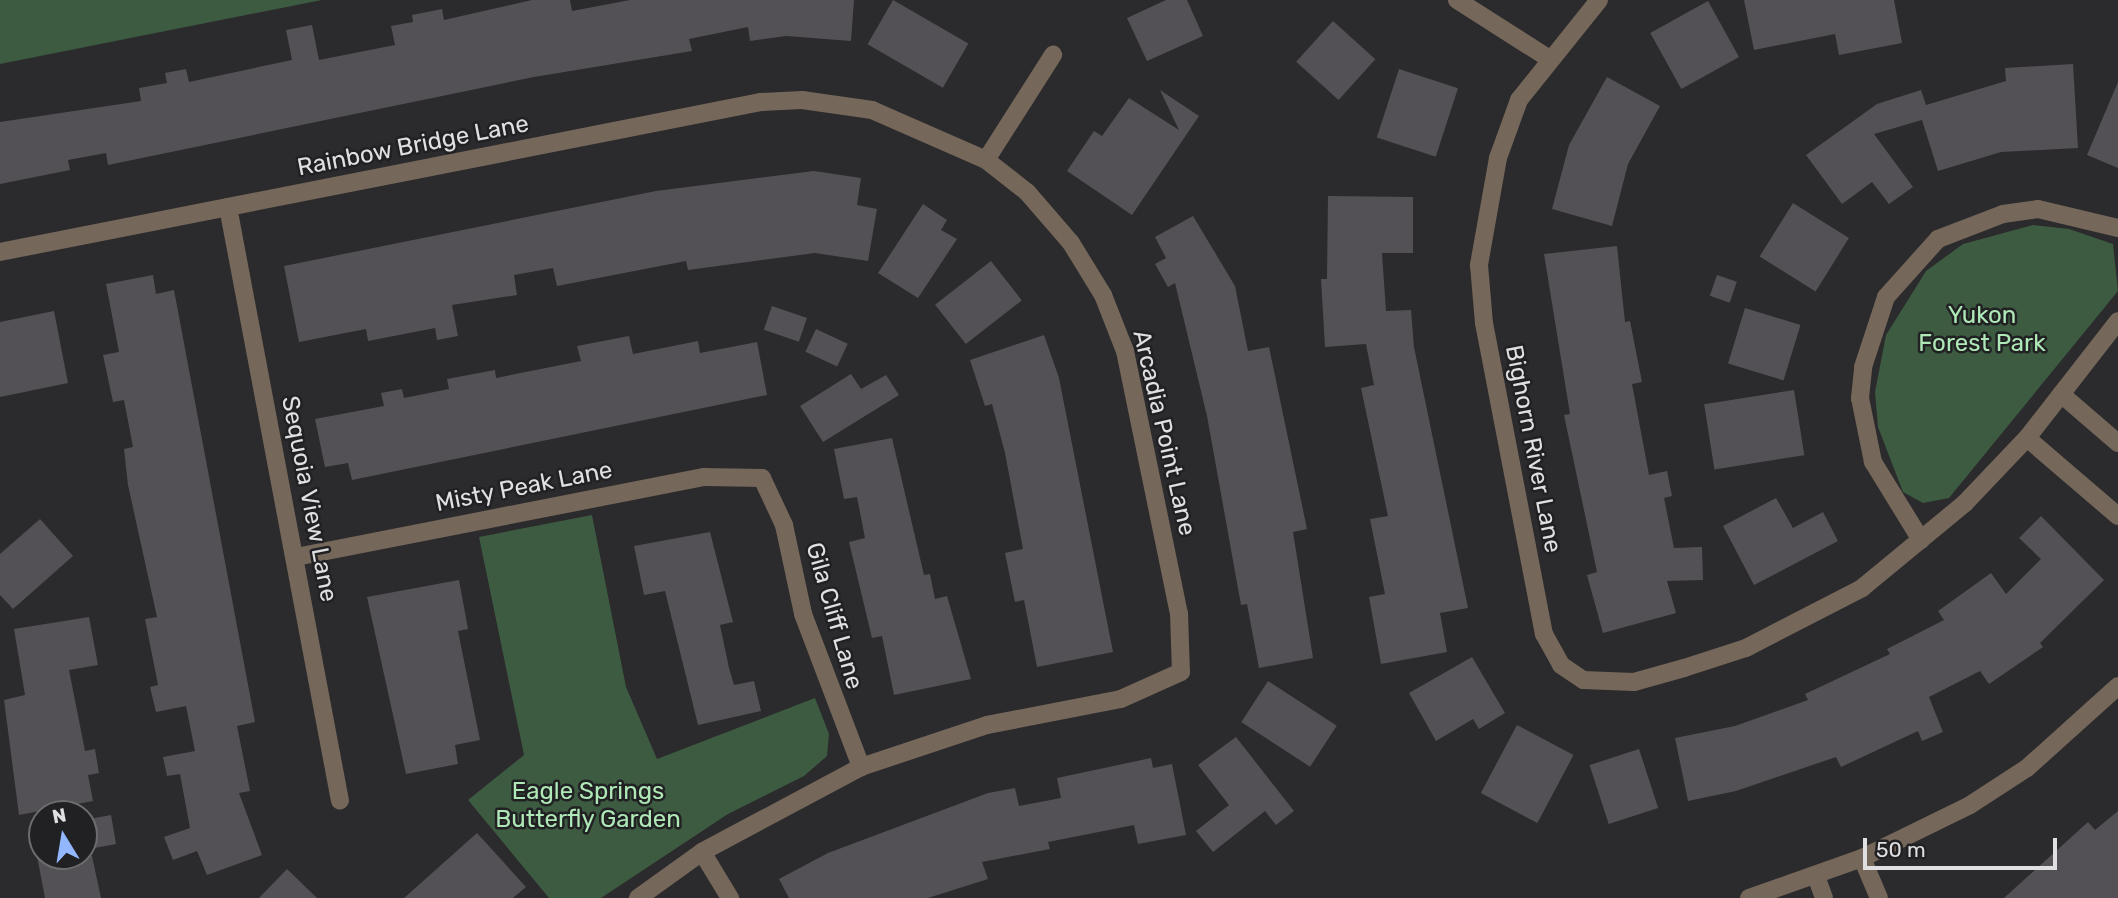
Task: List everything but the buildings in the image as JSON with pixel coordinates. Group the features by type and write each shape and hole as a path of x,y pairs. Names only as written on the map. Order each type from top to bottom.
{"street":[{"path":"1457,0 1548,58"},
{"name":"Bighorn River Lane","path":"1599,0 1548,58 1518,100 1485,211 1479,265 1484,323 1544,634 1561,665 1583,680 1633,682 1746,648 1862,588 1921,540"},
{"path":"986,160 1053,55"},
{"name":"Rainbow Bridge Lane","path":"0,252 761,102 836,104"},
{"name":"Arcadia Point Lane","path":"836,104 934,133 986,160 1027,192 1071,243 1103,295 1125,351 1179,613 1181,672 1121,699 987,725 861,767"},
{"name":"Sequoia View Lane","path":"228,207 296,556 340,802"},
{"path":"2118,228 2038,209 2003,214 1938,239 1886,297 1863,367 1860,398 1873,462 1921,540 2027,438 2118,321"},
{"path":"2061,394 2118,443"},
{"path":"2027,438 2118,516"},
{"name":"Misty Peak Lane","path":"296,556 704,477 762,478"},
{"name":"Gila Cliff Lane","path":"762,478 784,525 803,614 861,767"},
{"path":"1749,898 1862,858 1970,805 2027,768 2118,686"},
{"path":"650,895 702,852 861,767"},
{"path":"702,852 730,898"},
{"path":"1862,858 1879,898"},
{"path":"1816,876 1824,898"}],"green space":[{"path":"0,0 322,0 0,64"},
{"name":"Yukon Forest Park","path":"2033,225 2069,229 2113,244 2118,291 1949,498 1923,503 1903,492 1878,427 1875,392 1886,335 1926,271 1963,244"},
{"name":"Eagle Springs Butterfly Garden","path":"592,515 626,687 657,759 815,698 829,734 827,756 804,776 728,814 601,898 549,898 468,800 524,755 479,537"}]}
